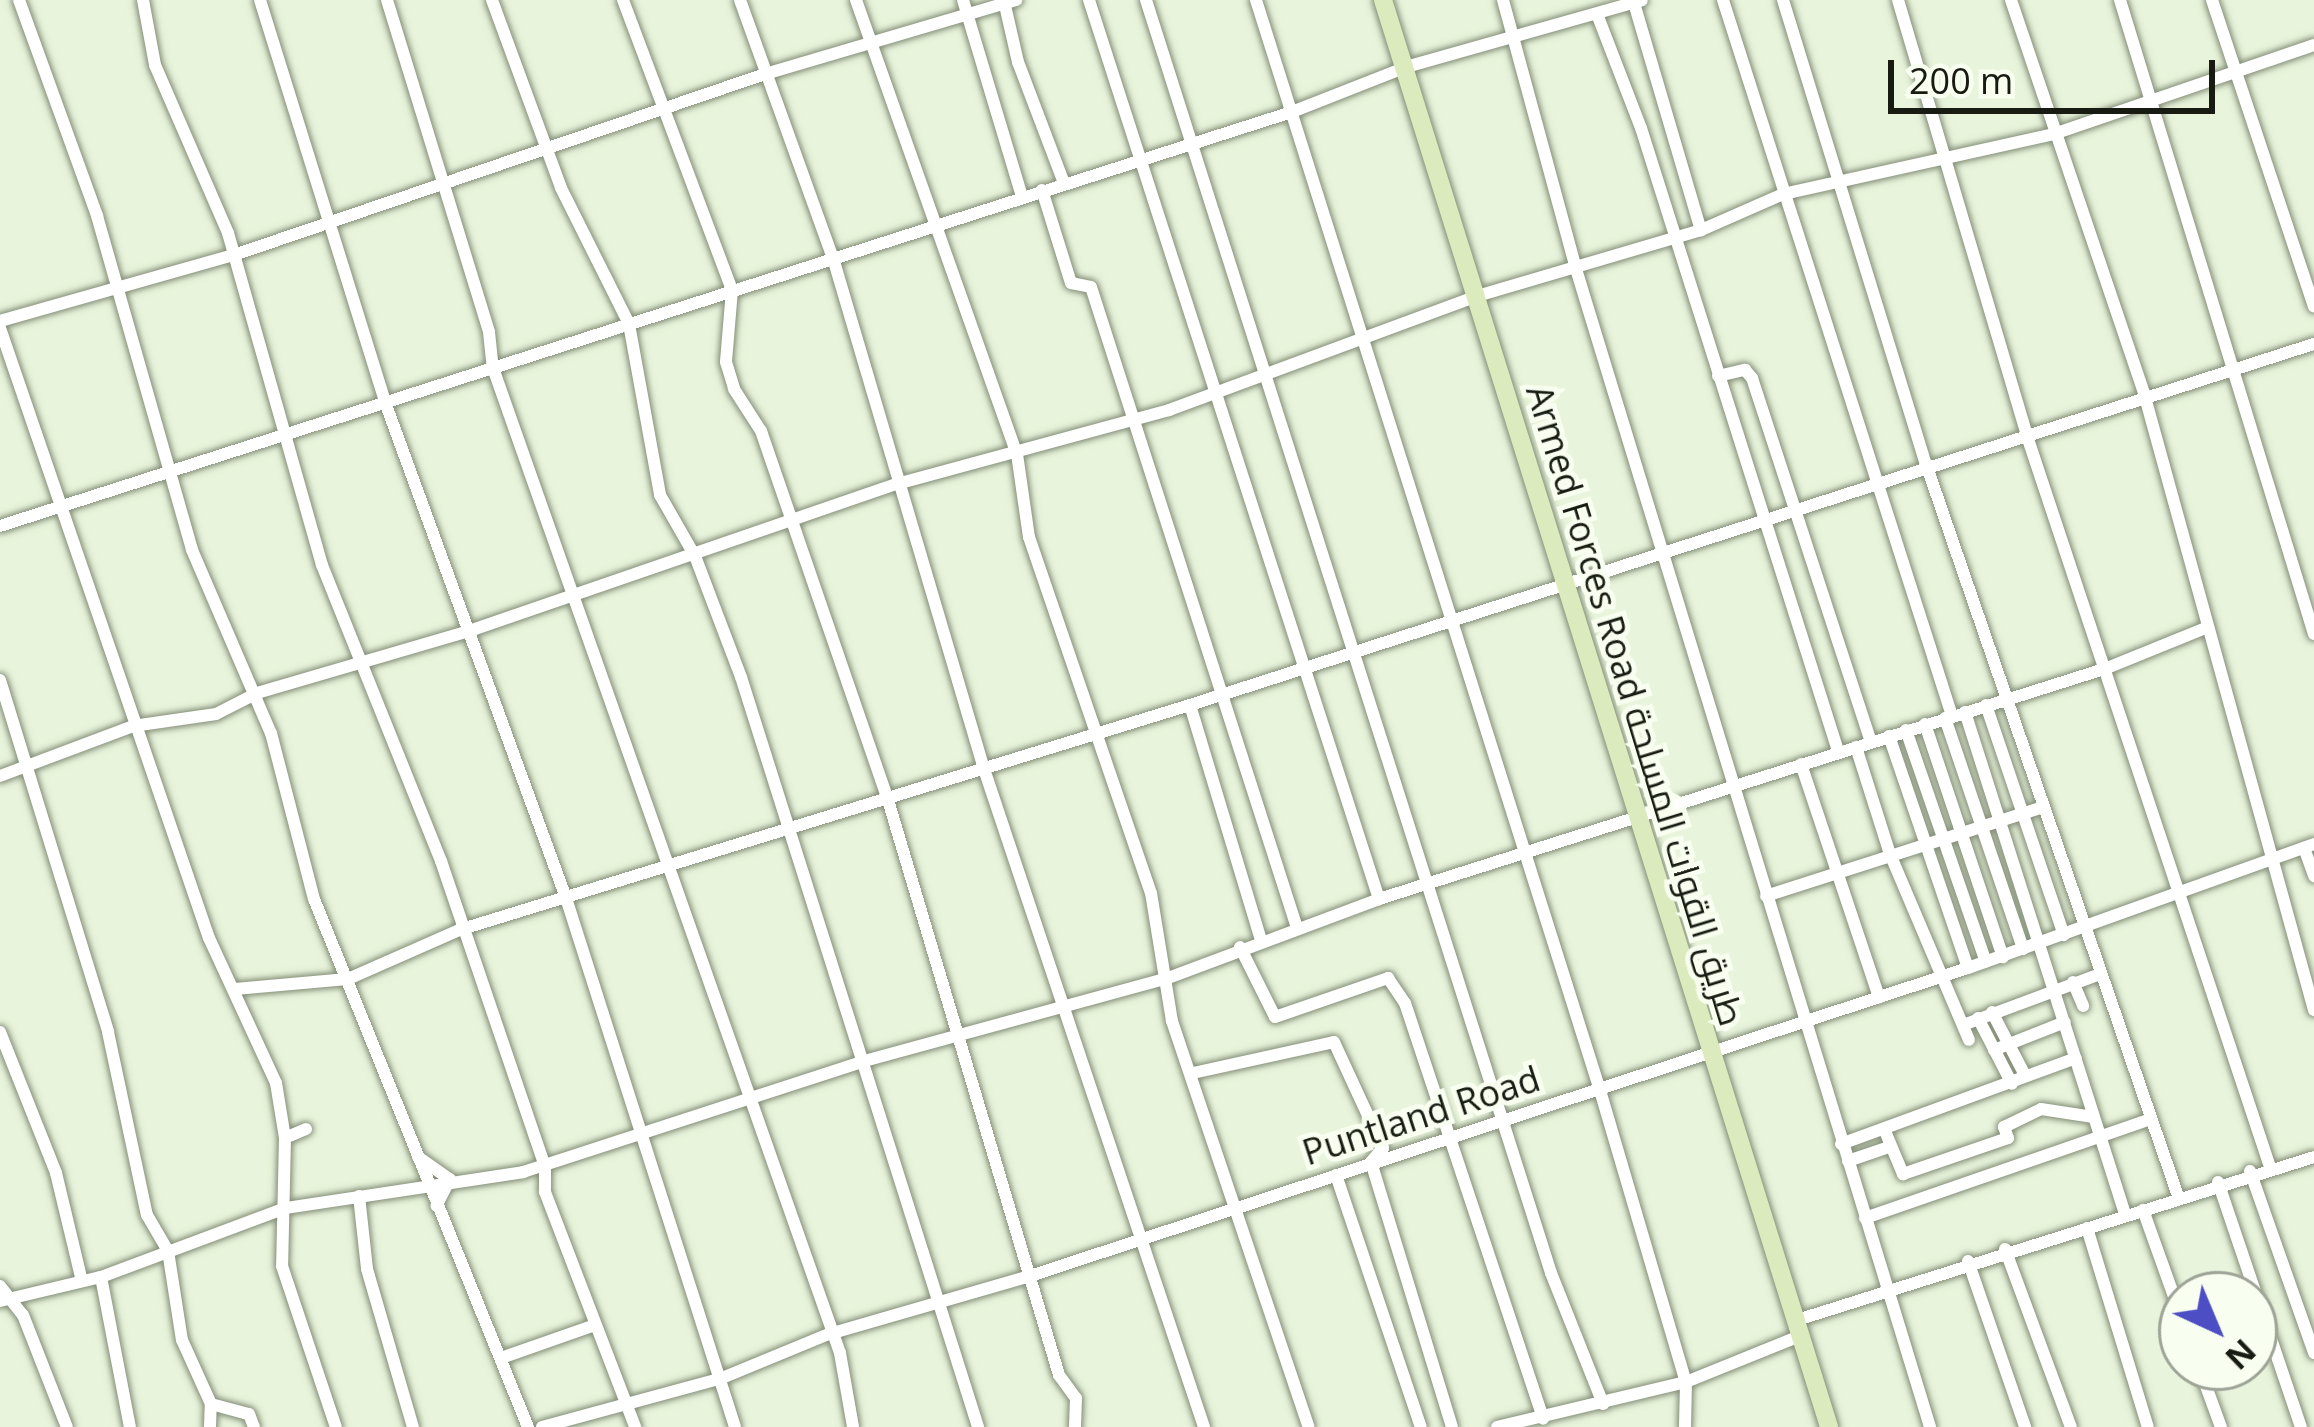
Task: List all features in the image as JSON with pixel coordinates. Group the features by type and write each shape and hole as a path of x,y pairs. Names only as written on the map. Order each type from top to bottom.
{"street":[{"path":"19,0 117,289 220,630 257,693 286,781 303,869 348,979 377,1070 418,1157 528,1427"},
{"path":"143,0 155,65 234,255 322,565 366,661 545,1166 545,1192 635,1427"},
{"path":"260,0 385,402 566,898 735,1427"},
{"path":"387,0 494,368 673,865 829,1334 843,1361 854,1427"},
{"path":"492,0 546,148 629,323 660,495 695,556 788,830 978,1427"},
{"path":"623,0 732,290 726,362 761,431 888,800 963,1034 1059,1375 1076,1399 1075,1427"},
{"path":"740,0 833,258 984,769 1204,1427"},
{"path":"856,0 866,45 1017,454 1029,537 1151,893 1172,1021 1240,1206 1309,1427"},
{"path":"963,0 1022,197"},
{"path":"1089,0 1217,392 1300,668 1379,899"},
{"path":"1146,0 1357,651 1551,1274 1603,1404"},
{"path":"1256,0 1599,1087 1686,1382 1685,1427"},
{"name":"Armed Forces Road طريق القوات المسلحة","path":"1383,0 1638,814 1706,1050 1829,1427"},
{"path":"1503,0 1516,40 1518,72 1576,269 1667,551 1732,787 1930,1427"},
{"path":"1723,0 1873,481 1954,715 2000,819 2066,1022 2097,1141 2126,1214"},
{"path":"1783,0 1926,464 2178,1196"},
{"path":"1898,0 2026,433 2270,1167"},
{"path":"2011,0 2145,397 2314,1010"},
{"path":"2120,0 2157,102 2314,634"},
{"path":"2212,0 2314,305"},
{"path":"336,1427 282,1266 285,1138 276,1083 133,726 57,508 47,449 0,324 234,255 765,74 1008,1 1018,62 1064,183"},
{"path":"0,526 1292,112 1406,67 1516,40 1615,4 1638,1 1701,230"},
{"path":"1597,14 1641,128 1671,239 1838,751"},
{"path":"0,776 133,726 216,714 257,693 470,631 898,484 1133,422 1366,344 1478,296 1701,230 1783,194 2054,134 2314,46"},
{"path":"1042,190 1071,283 1091,286 1297,928"},
{"path":"235,989 348,979 459,930 1190,705 1667,551 1761,515 2314,344"},
{"path":"1718,376 1745,370 1752,378 1871,742"},
{"path":"2,1295 101,1277 286,1208 545,1166 861,1062 1064,1002 1168,978 1240,947 1379,899 2107,668 2208,627"},
{"path":"0,680 108,1032 147,1215 168,1251 173,1314 211,1405 210,1427"},
{"path":"1190,705 1261,940"},
{"path":"1986,705 2064,935"},
{"path":"1954,715 1979,824 2024,949"},
{"path":"1925,724 2002,957"},
{"path":"1906,730 1987,962"},
{"path":"1889,736 1967,968"},
{"path":"1856,747 1890,854 1969,1040"},
{"path":"1801,764 1879,997"},
{"path":"1766,896 1922,842 2043,807"},
{"path":"2309,846 2314,877"},
{"name":"Puntland Road","path":"542,1427 584,1422 722,1378 829,1334 1030,1276 1706,1050 1987,962 2309,846"},
{"path":"1240,947 1275,1017 1388,978 1405,1003 1453,1135 1543,1419"},
{"path":"1963,1025 2100,974"},
{"path":"2072,982 2083,1006"},
{"path":"1985,1015 2009,1043 2025,1075"},
{"path":"1985,1015 1994,1050 2012,1084"},
{"path":"1994,1050 2066,1022"},
{"path":"0,1032 56,1173 82,1281"},
{"path":"1192,1073 1330,1038 1383,1148 1371,1162 1452,1427"},
{"path":"1841,1144 2076,1058"},
{"path":"2017,1162 2004,1127 2041,1109 2093,1117"},
{"path":"1865,1218 2151,1119"},
{"path":"285,1138 306,1129"},
{"path":"1885,1131 1906,1174 2008,1138"},
{"path":"1848,1161 1889,1147"},
{"path":"418,1157 450,1179"},
{"path":"1497,1427 1543,1419 1572,1421 1603,1404 1686,1382 1797,1328 1968,1261 2087,1228 2250,1171 2314,1157"},
{"path":"2250,1171 2314,1354"},
{"path":"1336,1175 1421,1427"},
{"path":"436,1206 450,1179"},
{"path":"2218,1182 2301,1427"},
{"path":"359,1196 367,1269 413,1427"},
{"path":"2143,1210 2165,1271"},
{"path":"2087,1228 2148,1427"},
{"path":"2005,1249 2071,1427"},
{"path":"1968,1261 2026,1427"},
{"path":"101,1277 130,1427"},
{"path":"2,1295 23,1315 67,1427"},
{"path":"500,1358 595,1325"},
{"path":"2208,1391 2221,1427"},
{"path":"211,1405 249,1414 254,1427"}]}
